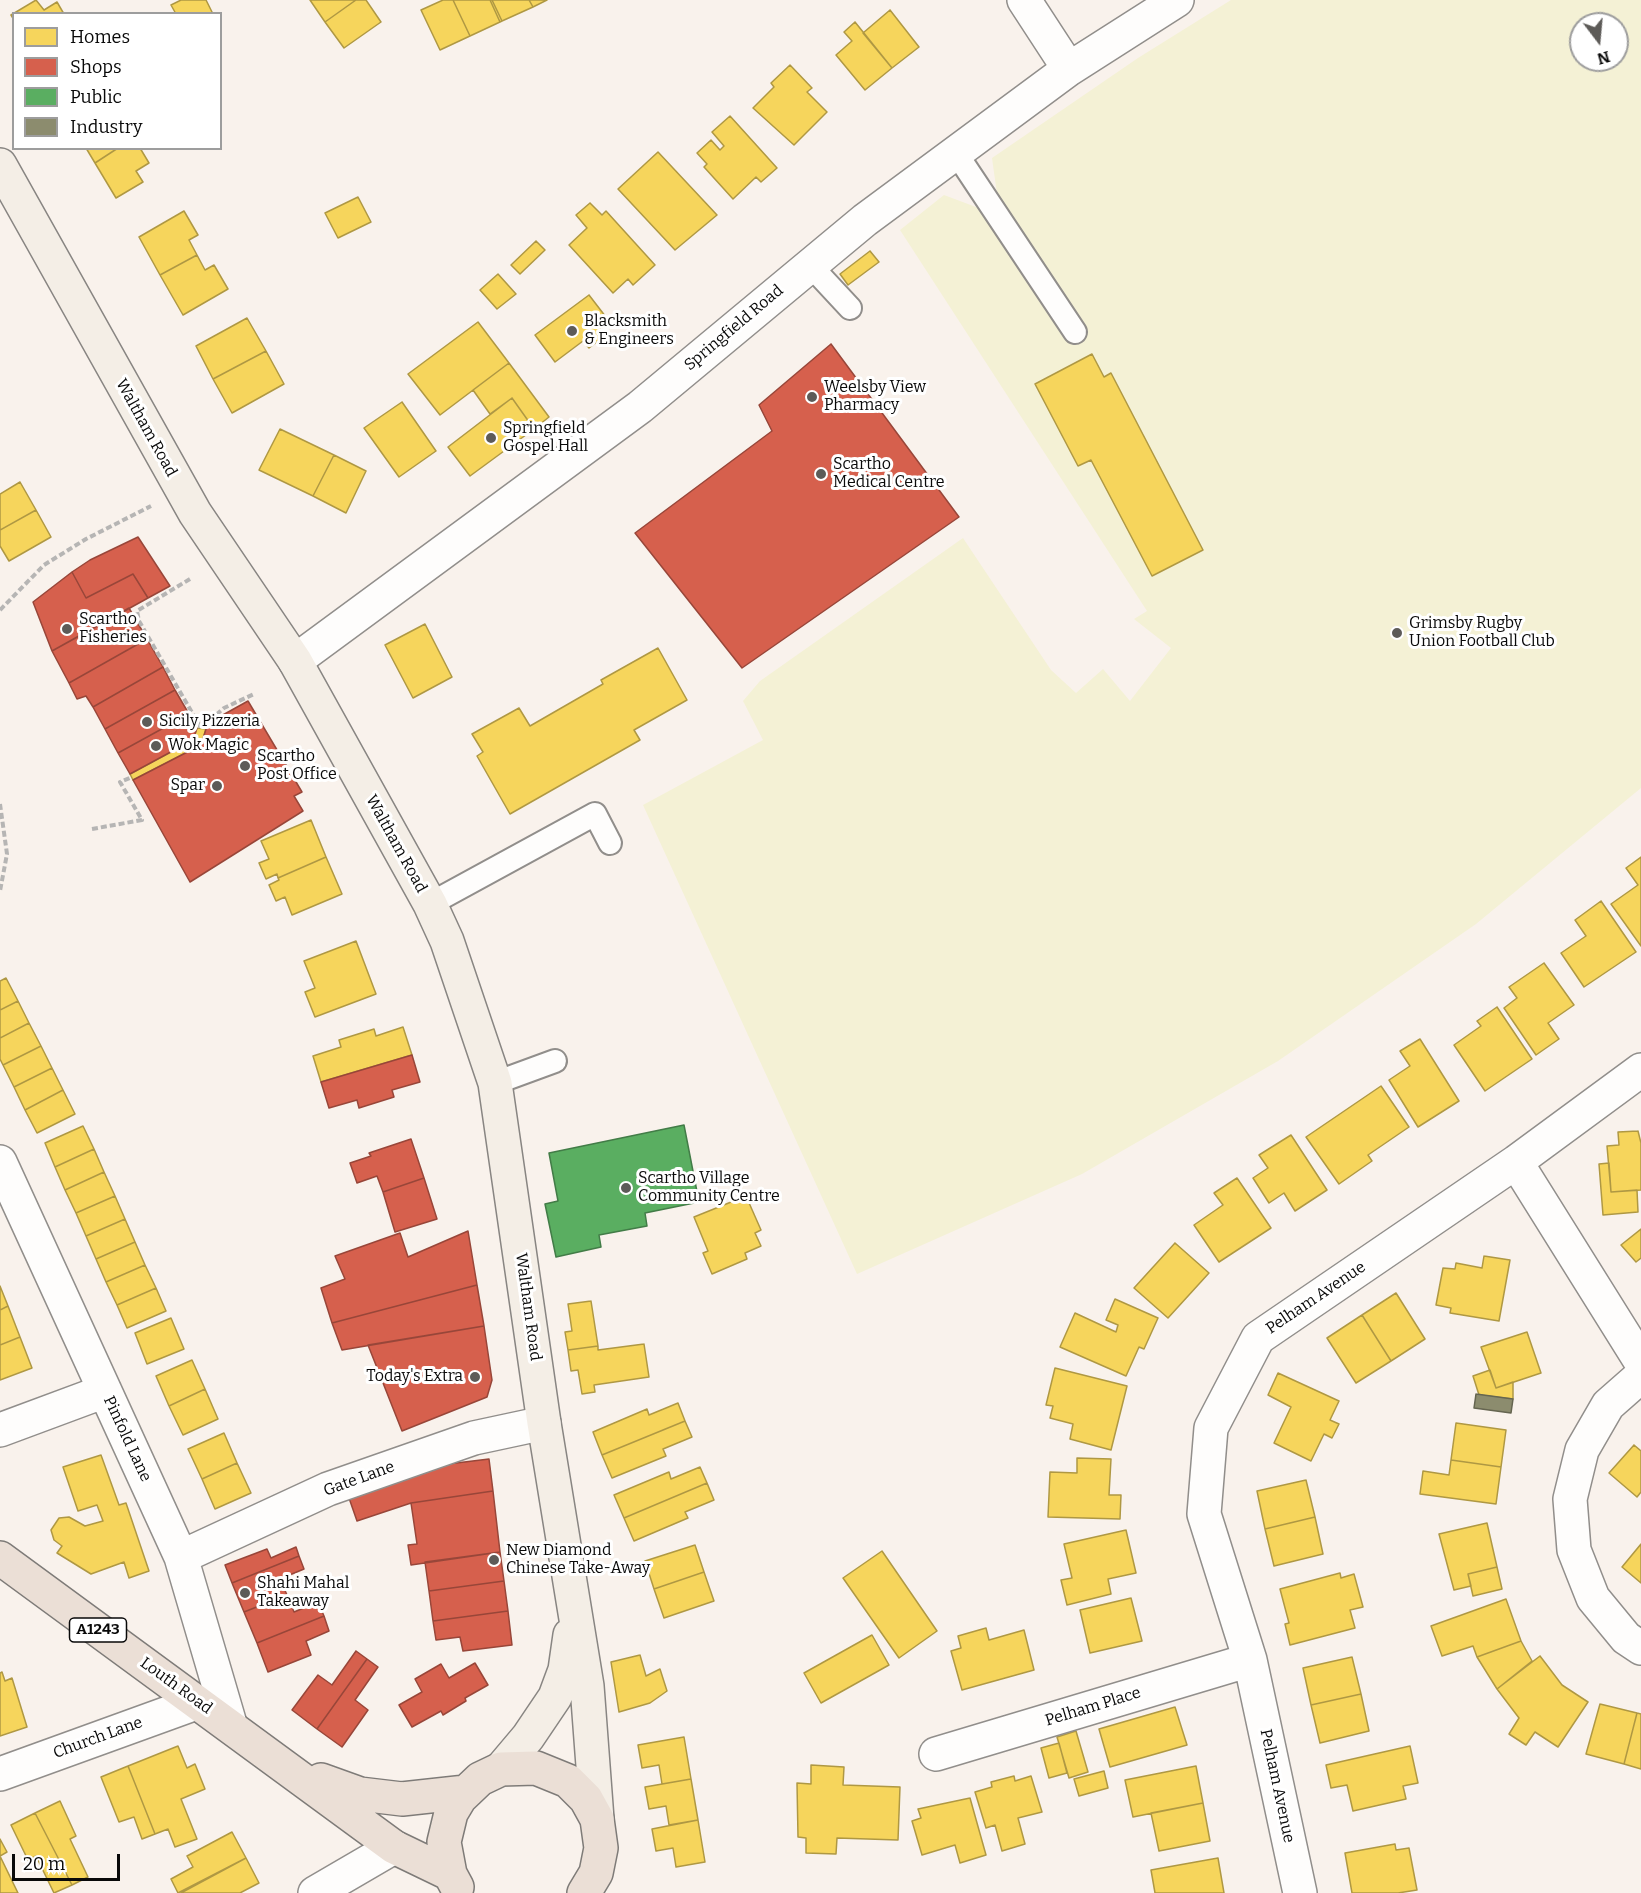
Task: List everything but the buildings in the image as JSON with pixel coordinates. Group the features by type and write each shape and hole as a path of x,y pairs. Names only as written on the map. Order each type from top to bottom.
{"main road":[{"name":"Waltham Road","path":"0,165 181,490 295,661 430,904 447,941 495,1083 544,1423 587,1686 599,1833"},
{"name":"Louth Road","path":"0,1558 196,1703 230,1724 394,1847 455,1884"},
{"name":"Waltham Road","path":"501,1770 528,1737 555,1697 565,1670 575,1604"},
{"path":"455,1884 444,1842 451,1814 466,1792 480,1779 501,1770 536,1768 568,1780 586,1798 599,1833 614,1893"},
{"name":"Louth Road","path":"294,1771 360,1794 402,1799 466,1792"},
{"path":"584,1893 596,1873 599,1833"}],"street":[{"path":"1024,0 1069,69"},
{"name":"Springfield Road","path":"295,661 640,407 865,220 1069,69 1177,0"},
{"name":"Pelham Avenue","path":"1300,1893 1250,1660 1204,1514 1211,1428 1257,1338 1516,1162 1641,1070"},
{"name":"Pinfold Lane","path":"0,1162 181,1557 230,1724"},
{"path":"1516,1162 1641,1362"},
{"path":"1641,1376 1608,1405 1582,1450 1570,1499 1574,1550 1593,1598 1626,1638 1641,1648"},
{"path":"0,1430 105,1391"},
{"name":"Gate Lane","path":"181,1557 328,1489 474,1438 544,1423"},
{"name":"Pelham Place","path":"936,1754 1250,1660"},
{"name":"Church Lane","path":"0,1774 196,1703"},
{"path":"315,1893 394,1847"}],"lane":[{"path":"956,153 1075,332"},
{"path":"810,266 850,308"},
{"path":"430,904 595,814 610,843"},
{"path":"495,1083 555,1061"}],"path":[{"path":"0,610 44,565 86,539 122,523 181,490"},
{"path":"190,579 137,611 139,621 201,728 224,708 254,694"},
{"path":"92,829 142,820 120,783 132,777"},
{"path":"0,804 7,854 0,891"}],"shaded area":[{"name":"Grimsby Rugby Union Football Club","path":"1231,0 1641,0 1641,788 1476,924 1278,1061 1082,1174 857,1274 643,805 763,740 743,701 760,681 963,538 1051,670 1076,693 1103,669 1130,701 1171,648 1134,619 1147,611 900,230 944,195 976,207 997,194 992,158 1138,58"}],"place":[{"name":"Blacksmith & Engineers","path":"572,331"},
{"name":"Weelsby View Pharmacy","path":"812,397"},
{"name":"Springfield Gospel Hall","path":"491,438"},
{"name":"Scartho Medical Centre","path":"821,474"},
{"name":"Scartho Fisheries","path":"67,629"},
{"name":"Grimsby Rugby Union Football Club","path":"1397,633"},
{"name":"Sicily Pizzeria","path":"147,722"},
{"name":"Wok Magic","path":"156,746"},
{"name":"Scartho Post Office","path":"245,766"},
{"name":"Spar","path":"217,786"},
{"name":"Scartho Village Community Centre","path":"626,1188"},
{"name":"Today's Extra","path":"475,1377"},
{"name":"New Diamond Chinese Take-Away","path":"494,1560"},
{"name":"Shahi Mahal Takeaway","path":"245,1593"}]}
